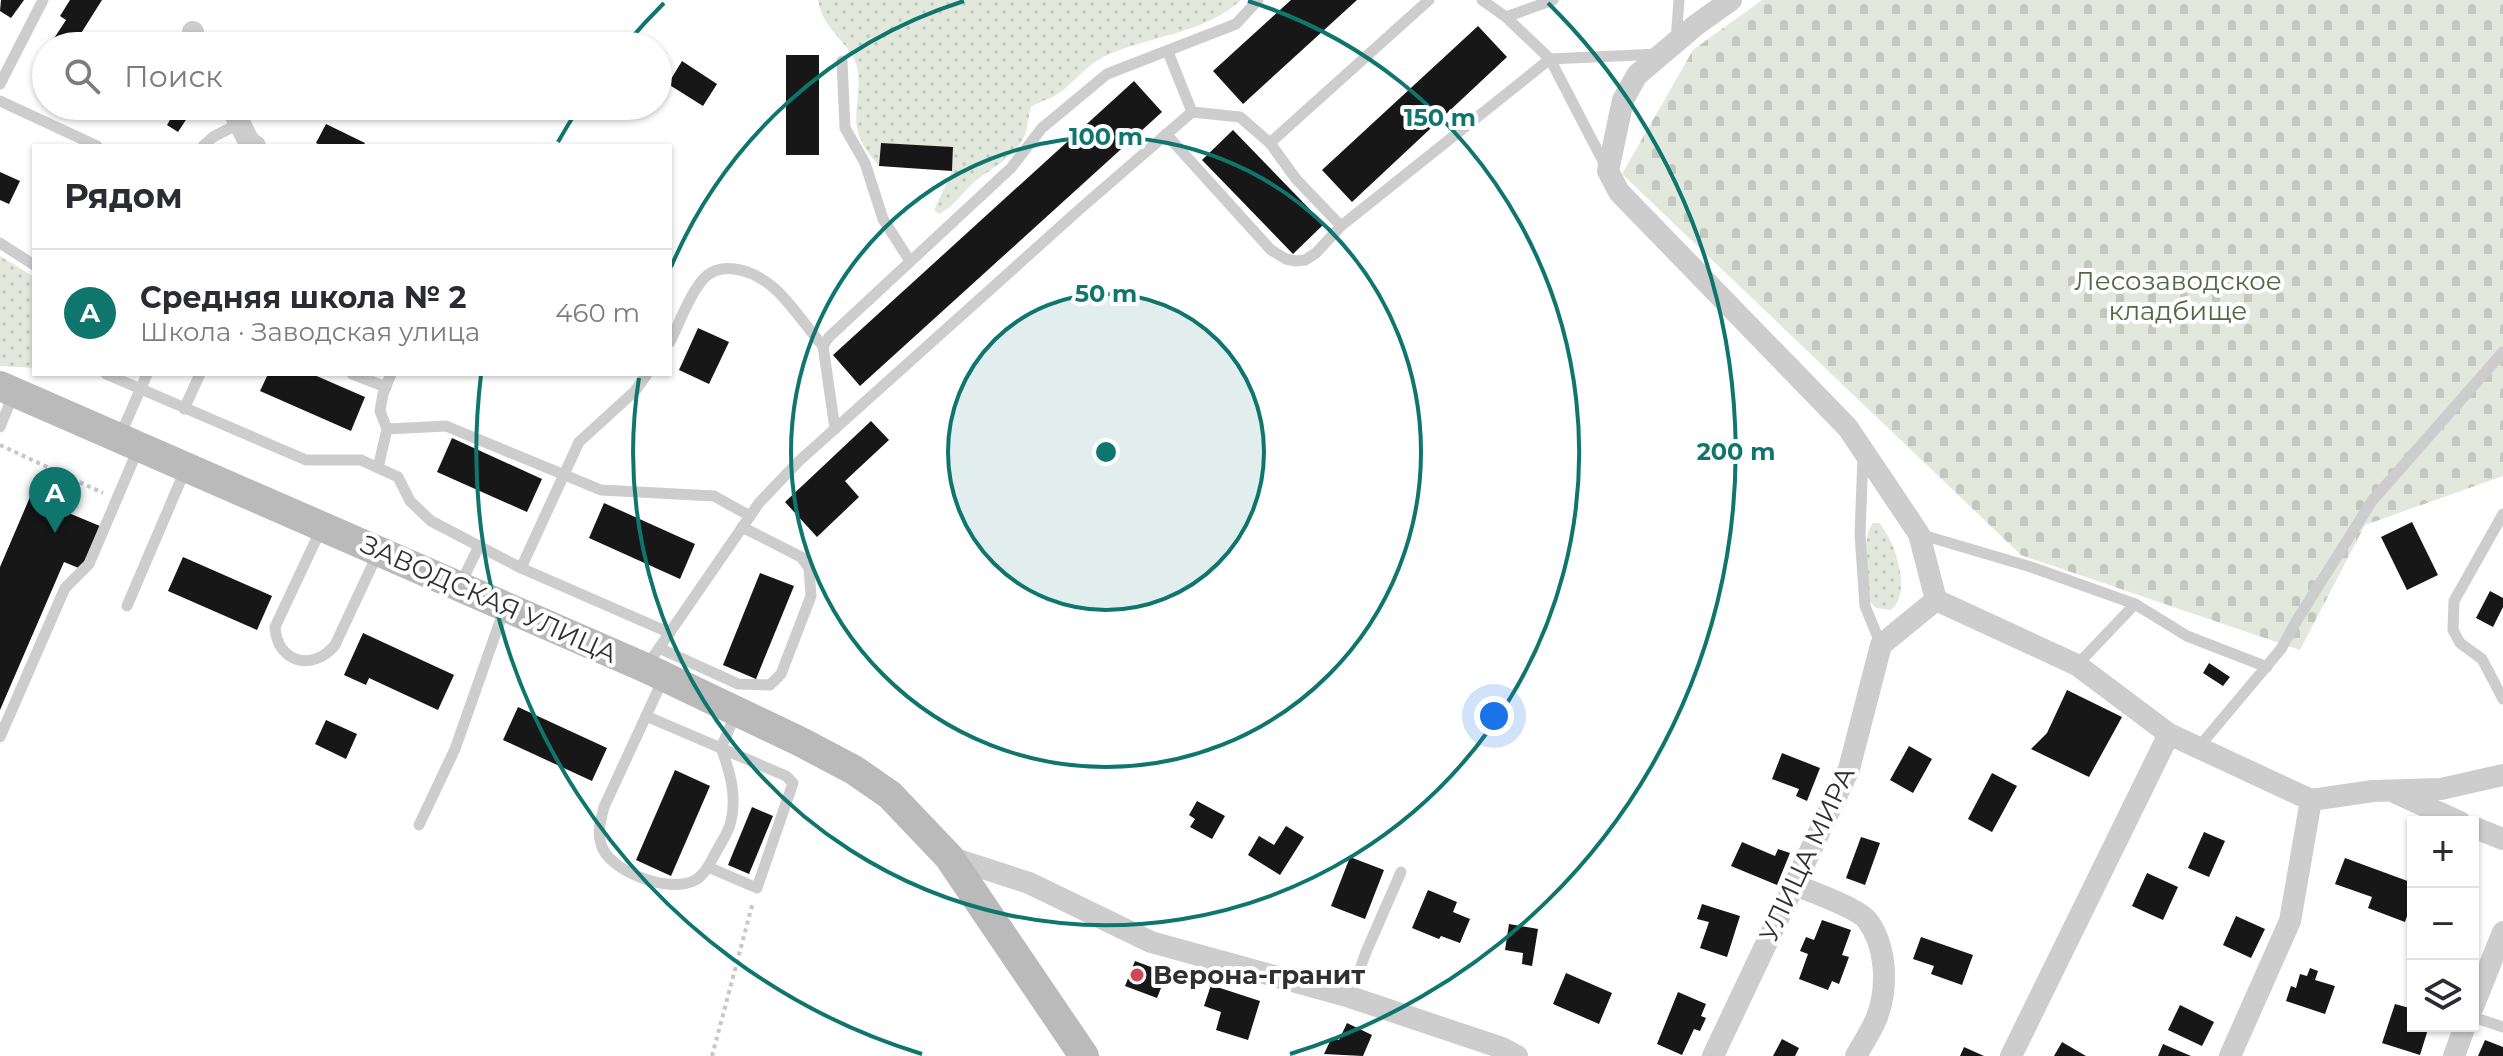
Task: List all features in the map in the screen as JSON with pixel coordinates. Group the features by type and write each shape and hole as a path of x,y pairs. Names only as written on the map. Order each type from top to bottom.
{"street":[{"path":"1731,0 1637,75 1623,100 1608,171 1619,192 1848,428 1919,534 1936,600"},
{"path":"238,120 252,144"},
{"name":"ЗАВОДСКАЯ УЛИЦА","path":"7,389 505,607 657,664 854,770 890,795 949,857"},
{"path":"1881,645 1936,600"},
{"path":"1936,600 2077,665 2169,734 2311,800 2441,789 2503,775"},
{"name":"УЛИЦА МИРА","path":"1713,1056 1849,769 1881,645"},
{"path":"2011,1056 2169,734"},
{"path":"2391,791 2447,816"},
{"path":"2230,1056 2290,921 2311,800"},
{"path":"2479,829 2503,839"},
{"path":"949,857 1029,883 1151,942 1350,997 1502,1048 1517,1056"},
{"path":"949,857 1084,1056"},
{"path":"1794,885 1866,918 1879,945 1885,980 1877,1016 1856,1056"},
{"path":"2479,992 2503,932"},
{"path":"2458,1055 2464,1032"}],"lane":[{"path":"0,84 43,0"},
{"path":"823,346 1011,168 1042,128 1107,74 1236,24 1258,0"},
{"path":"1270,143 1429,0"},
{"path":"1482,0 1506,17 1550,59 1608,171"},
{"path":"1506,17 1553,0"},
{"path":"1166,134 1271,250 1286,259 1305,260 1316,253 1341,226 1550,59 1669,48 1679,0"},
{"path":"1168,52 1192,112"},
{"path":"842,61 845,128 865,163 883,219 910,261"},
{"path":"0,101 32,116"},
{"path":"738,710 721,748 732,782 731,823 708,867 691,882 665,885 611,862 601,845 599,827 604,807 646,716 657,664 670,633 750,516 789,471 1166,134 1192,112 1240,117 1270,143 1296,179 1341,226"},
{"path":"41,120 93,144"},
{"path":"205,144 230,120"},
{"path":"0,243 32,264"},
{"path":"672,338 699,284 713,271 727,267 746,272 774,288 823,346 835,429"},
{"path":"2198,748 2281,649 2372,501 2503,352"},
{"path":"110,376 306,460 361,460 398,477 410,501 431,521 521,568 670,633"},
{"path":"0,737 65,588 89,564 116,499 140,390 146,376"},
{"path":"184,409 199,376"},
{"path":"357,376 386,387"},
{"path":"378,468 387,429 380,411 390,376"},
{"path":"521,568 579,442 635,391 646,376"},
{"path":"0,427 7,389"},
{"path":"387,429 446,426 601,490 714,496 750,516"},
{"path":"1863,451 1860,534 1865,606 1881,645"},
{"path":"127,606 187,467"},
{"path":"2503,514 2454,601 2453,630 2460,643 2482,659 2503,699"},
{"path":"323,527 275,627 276,639 282,650 293,657 315,662 326,656 335,645 379,551"},
{"path":"657,664 738,684 770,685 781,674 811,596 809,568 801,557 742,527"},
{"path":"1919,534 2031,567 2135,604 2187,636 2267,667"},
{"path":"459,587 479,546"},
{"path":"2077,665 2135,604"},
{"path":"419,825 455,749 505,607"},
{"path":"646,716 786,776 793,783 757,888 708,867"},
{"path":"1350,997 1401,872"},
{"path":"2479,1019 2503,1027"}],"path":[{"path":"0,445 116,499"},
{"path":"712,1056 757,888"}],"green space":[{"path":"818,0 1241,0 1210,20 1103,57 1059,93 1031,107 1025,134 1014,151 939,214 934,210 952,171 953,147 881,143 879,166 858,131 858,69 849,51 828,25"},
{"name":"Лесозаводское кладбище","path":"1762,0 2503,0 2503,476 2365,525 2300,650 2021,555 1622,174 1693,50"},
{"path":"0,256 32,276 32,368 0,366"},
{"path":"1873,523 1879,523 1885,531 1899,566 1901,592 1891,610 1876,608 1870,602 1866,549"}],"building":[{"path":"1,0 24,0 11,18 0,11"},
{"path":"70,0 102,0 82,32 58,32 66,20 60,16"},
{"path":"1291,0 1357,0 1243,104 1213,71"},
{"path":"1478,26 1507,57 1352,202 1322,170"},
{"path":"786,55 819,55 819,155 786,155"},
{"path":"682,61 717,84 703,106 672,87 672,77"},
{"path":"1134,81 1162,112 860,386 833,355"},
{"path":"170,120 186,120 178,132 167,125"},
{"path":"326,124 365,143 318,144"},
{"path":"1233,130 1324,224 1293,254 1202,160"},
{"path":"881,143 953,147 952,171 879,166"},
{"path":"0,172 20,181 9,204 0,200"},
{"path":"698,328 729,342 709,384 679,370"},
{"path":"267,376 317,376 365,397 351,431 260,391"},
{"path":"871,421 889,440 845,481 859,497 817,537 785,502"},
{"path":"452,438 542,479 527,512 437,472"},
{"path":"30,497 100,526 81,569 64,562 0,710 0,567"},
{"path":"604,503 695,544 680,579 589,538"},
{"path":"2412,522 2438,575 2407,590 2381,537"},
{"path":"183,557 272,596 257,630 168,591"},
{"path":"760,573 794,586 756,679 723,665"},
{"path":"2490,591 2503,598 2503,607 2493,627 2476,618"},
{"path":"363,633 454,675 438,710 369,678 366,685 344,675"},
{"path":"2209,663 2230,677 2223,686 2203,673"},
{"path":"2067,690 2122,717 2089,777 2031,749 2047,733"},
{"path":"518,707 607,748 592,781 503,740"},
{"path":"326,720 357,734 346,759 315,744"},
{"path":"1909,746 1932,759 1913,793 1890,780"},
{"path":"1782,753 1820,768 1807,801 1796,796 1799,789 1772,779"},
{"path":"675,770 710,786 671,876 636,860"},
{"path":"1992,773 2017,786 1992,832 1968,819"},
{"path":"1197,801 1225,816 1212,839 1190,827 1195,819 1189,815"},
{"path":"752,807 773,816 749,874 728,865"},
{"path":"1286,826 1304,837 1280,875 1248,855 1259,836 1274,845"},
{"path":"2204,832 2225,841 2209,877 2188,868"},
{"path":"1861,837 1880,843 1865,885 1846,878"},
{"path":"1742,842 1775,856 1778,849 1790,853 1777,885 1731,866"},
{"path":"1350,857 1384,870 1365,919 1331,906"},
{"path":"2345,858 2407,881 2405,922 2368,908 2372,897 2335,884"},
{"path":"2147,873 2178,887 2163,920 2132,906"},
{"path":"1428,890 1457,902 1453,912 1470,919 1460,943 1441,936 1439,939 1412,928"},
{"path":"1702,904 1740,916 1727,957 1700,948 1709,922 1697,919"},
{"path":"2236,916 2265,929 2251,958 2223,945"},
{"path":"1822,920 1851,930 1842,955 1849,957 1839,984 1832,981 1828,990 1799,979 1808,954 1800,951 1806,937 1814,940"},
{"path":"1509,924 1538,929 1532,966 1522,964 1523,953 1505,950"},
{"path":"1921,937 1973,955 1962,985 1931,974 1934,966 1913,959"},
{"path":"1135,961 1167,973 1157,998 1125,986"},
{"path":"2310,968 2318,971 2315,980 2335,986 2325,1014 2286,1001 2291,986 2296,988 2300,974 2307,976"},
{"path":"1566,973 1612,993 1599,1024 1553,1004"},
{"path":"1211,985 1260,1001 1248,1040 1216,1030 1221,1012 1204,1006"},
{"path":"1678,992 1706,1004 1701,1016 1706,1018 1700,1031 1694,1029 1682,1055 1657,1044"},
{"path":"2395,1004 2407,1007 2407,1032 2427,1032 2420,1055 2382,1043"},
{"path":"2180,1005 2214,1022 2202,1046 2168,1030"},
{"path":"1347,1023 1372,1035 1363,1056 1324,1054 1332,1037 1339,1040"},
{"path":"1782,1039 1799,1048 1795,1056 1773,1056"},
{"path":"2485,1040 2503,1047 2503,1056 2478,1056"},
{"path":"2062,1042 2086,1056 2054,1056"},
{"path":"2163,1044 2191,1056 2158,1056"},
{"path":"1964,1047 1984,1056 1960,1056"}],"place":[{"name":"Средняя школа № 2","path":"55,533"},
{"name":"Верона-гранит","path":"1137,975"}]}
